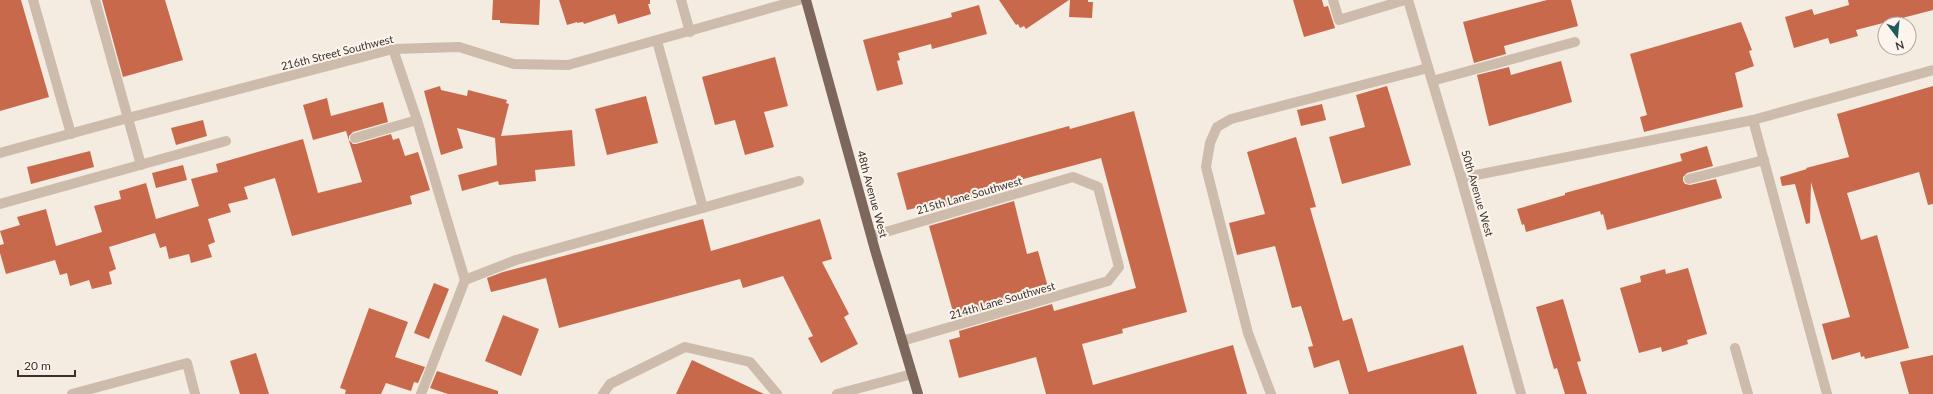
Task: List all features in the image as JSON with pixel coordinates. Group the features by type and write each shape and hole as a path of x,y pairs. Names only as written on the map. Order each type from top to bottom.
{"main road":[{"name":"48th Avenue West","path":"806,0 918,394"}],"street":[{"path":"33,0 72,134"},
{"path":"95,0 141,165"},
{"path":"681,0 690,32"},
{"name":"216th Street Southwest","path":"0,153 393,49 459,47 514,64 568,65 690,32 799,0"},
{"path":"1333,0 1339,20 1405,0"},
{"name":"50th Avenue West","path":"1408,0 1461,178 1521,394"},
{"path":"657,41 703,208"},
{"path":"1432,81 1575,42"},
{"path":"393,49 417,120 465,280 421,394"},
{"path":"1271,394 1248,333 1206,167 1210,143 1217,127 1231,119 1428,68"},
{"path":"1461,178 1753,120 1933,70"},
{"path":"355,138 417,120"},
{"path":"1753,120 1827,394"},
{"path":"0,204 226,141"},
{"path":"1689,179 1764,160"},
{"name":"215th Lane Southwest","path":"872,236 1073,177 1098,187 1119,267 1108,281"},
{"path":"465,280 516,260 799,181"},
{"name":"214th Lane Southwest","path":"902,341 1108,281"},
{"path":"603,394 610,384 685,347 750,362 777,394"},
{"path":"1735,348 1748,394"},
{"path":"72,394 187,363 195,394"},
{"path":"837,394 912,374"}],"building":[{"path":"0,0 21,0 49,97 0,111"},
{"path":"102,0 165,0 183,60 123,77"},
{"path":"493,0 540,0 539,25 500,23 500,20 492,20"},
{"path":"559,0 650,0 650,4 648,4 651,14 618,24 615,14 584,24 583,22 577,22 567,25"},
{"path":"999,0 1069,0 1026,29 1024,26 1020,28 1018,24 1016,25"},
{"path":"1070,0 1088,0 1088,2 1093,2 1092,18 1069,17"},
{"path":"1293,0 1322,0 1324,7 1328,6 1335,28 1304,37"},
{"path":"1547,0 1571,0 1578,26 1504,46 1506,54 1474,63 1463,22"},
{"path":"1848,0 1933,0 1933,10 1910,16 1877,16 1877,25 1856,30 1858,36 1830,44 1828,38 1794,48 1785,17 1812,9 1814,15 1849,5"},
{"path":"979,5 987,34 932,49 931,44 898,53 900,60 897,61 903,84 877,91 863,40 952,17 951,13"},
{"path":"1741,22 1752,50 1749,51 1754,66 1735,73 1743,107 1644,132 1640,117 1647,115 1630,54"},
{"path":"775,57 788,106 764,112 774,147 745,155 735,120 715,125 702,77"},
{"path":"1561,61 1572,102 1489,126 1477,75 1509,67 1511,75"},
{"path":"440,86 441,90 467,96 468,90 507,100 506,103 509,104 501,136 572,130 575,166 535,170 536,181 499,185 498,181 462,191 458,175 497,165 495,138 457,128 463,148 441,155 424,91"},
{"path":"1387,86 1411,165 1342,184 1329,137 1365,127 1356,95"},
{"path":"1933,86 1933,204 1928,205 1919,172 1847,193 1861,240 1877,235 1909,348 1865,359 1864,356 1861,357 1860,352 1832,360 1822,324 1850,317 1811,182 1810,223 1806,224 1795,184 1782,186 1780,177 1807,169 1806,168 1849,157 1837,114"},
{"path":"646,96 658,143 607,155 595,109"},
{"path":"327,98 331,116 383,102 388,122 353,132 349,136 349,140 353,144 356,144 391,134 393,140 399,138 405,156 418,152 430,190 410,196 412,204 292,236 275,178 244,187 248,199 228,204 231,212 208,219 215,242 208,245 212,257 191,263 189,254 169,259 166,246 160,248 155,233 109,247 116,269 109,272 112,284 92,289 89,280 70,286 67,273 60,275 55,260 6,274 0,253 0,245 4,244 0,231 20,225 17,217 46,209 56,246 102,232 94,206 121,199 119,191 146,183 156,219 199,206 191,179 218,172 216,164 303,139 318,193 362,182 346,131 313,140 303,105"},
{"path":"1322,104 1326,120 1301,126 1297,110"},
{"path":"1134,111 1187,312 1122,329 1123,333 1082,344 1093,385 1233,345 1247,394 1046,394 1036,357 959,378 949,340 960,337 959,331 1052,304 1054,311 1136,288 1101,158 1009,183 1011,188 926,213 924,206 907,210 897,173 1069,126 1070,129"},
{"path":"203,120 207,136 176,145 171,128"},
{"path":"1296,137 1316,207 1310,208 1341,315 1343,321 1352,318 1368,372 1463,345 1477,394 1349,394 1339,360 1314,368 1308,347 1313,346 1301,306 1292,308 1275,246 1237,255 1229,223 1265,214 1247,152"},
{"path":"1707,146 1713,166 1687,173 1683,177 1683,181 1685,184 1690,185 1716,179 1722,198 1607,230 1603,214 1601,215 1600,211 1526,232 1524,224 1522,225 1517,209 1565,195 1565,193 1682,161 1680,154"},
{"path":"90,151 94,167 31,184 27,167"},
{"path":"183,165 187,180 156,188 152,173"},
{"path":"1014,201 1027,254 1038,251 1049,291 955,319 929,226"},
{"path":"703,219 711,251 820,219 832,259 822,262 849,314 844,317 858,344 821,363 808,338 813,336 783,276 743,288 740,279 559,328 546,278 491,292 487,278 503,272"},
{"path":"1688,268 1707,334 1687,340 1688,344 1662,352 1661,347 1639,353 1620,288 1641,282 1640,276 1665,269 1666,274"},
{"path":"434,283 449,289 429,339 414,333"},
{"path":"1563,299 1581,361 1577,362 1587,394 1565,394 1557,368 1554,369 1536,307"},
{"path":"369,308 408,322 395,357 425,367 418,383 414,382 411,391 386,383 381,394 345,394 346,390 340,388"},
{"path":"503,315 539,329 521,376 485,361"},
{"path":"256,353 269,394 240,394 230,361"},
{"path":"1933,355 1933,394 1909,394 1900,362"},
{"path":"692,360 764,394 676,394"},
{"path":"437,371 498,391 498,394 448,394 430,388"}]}
